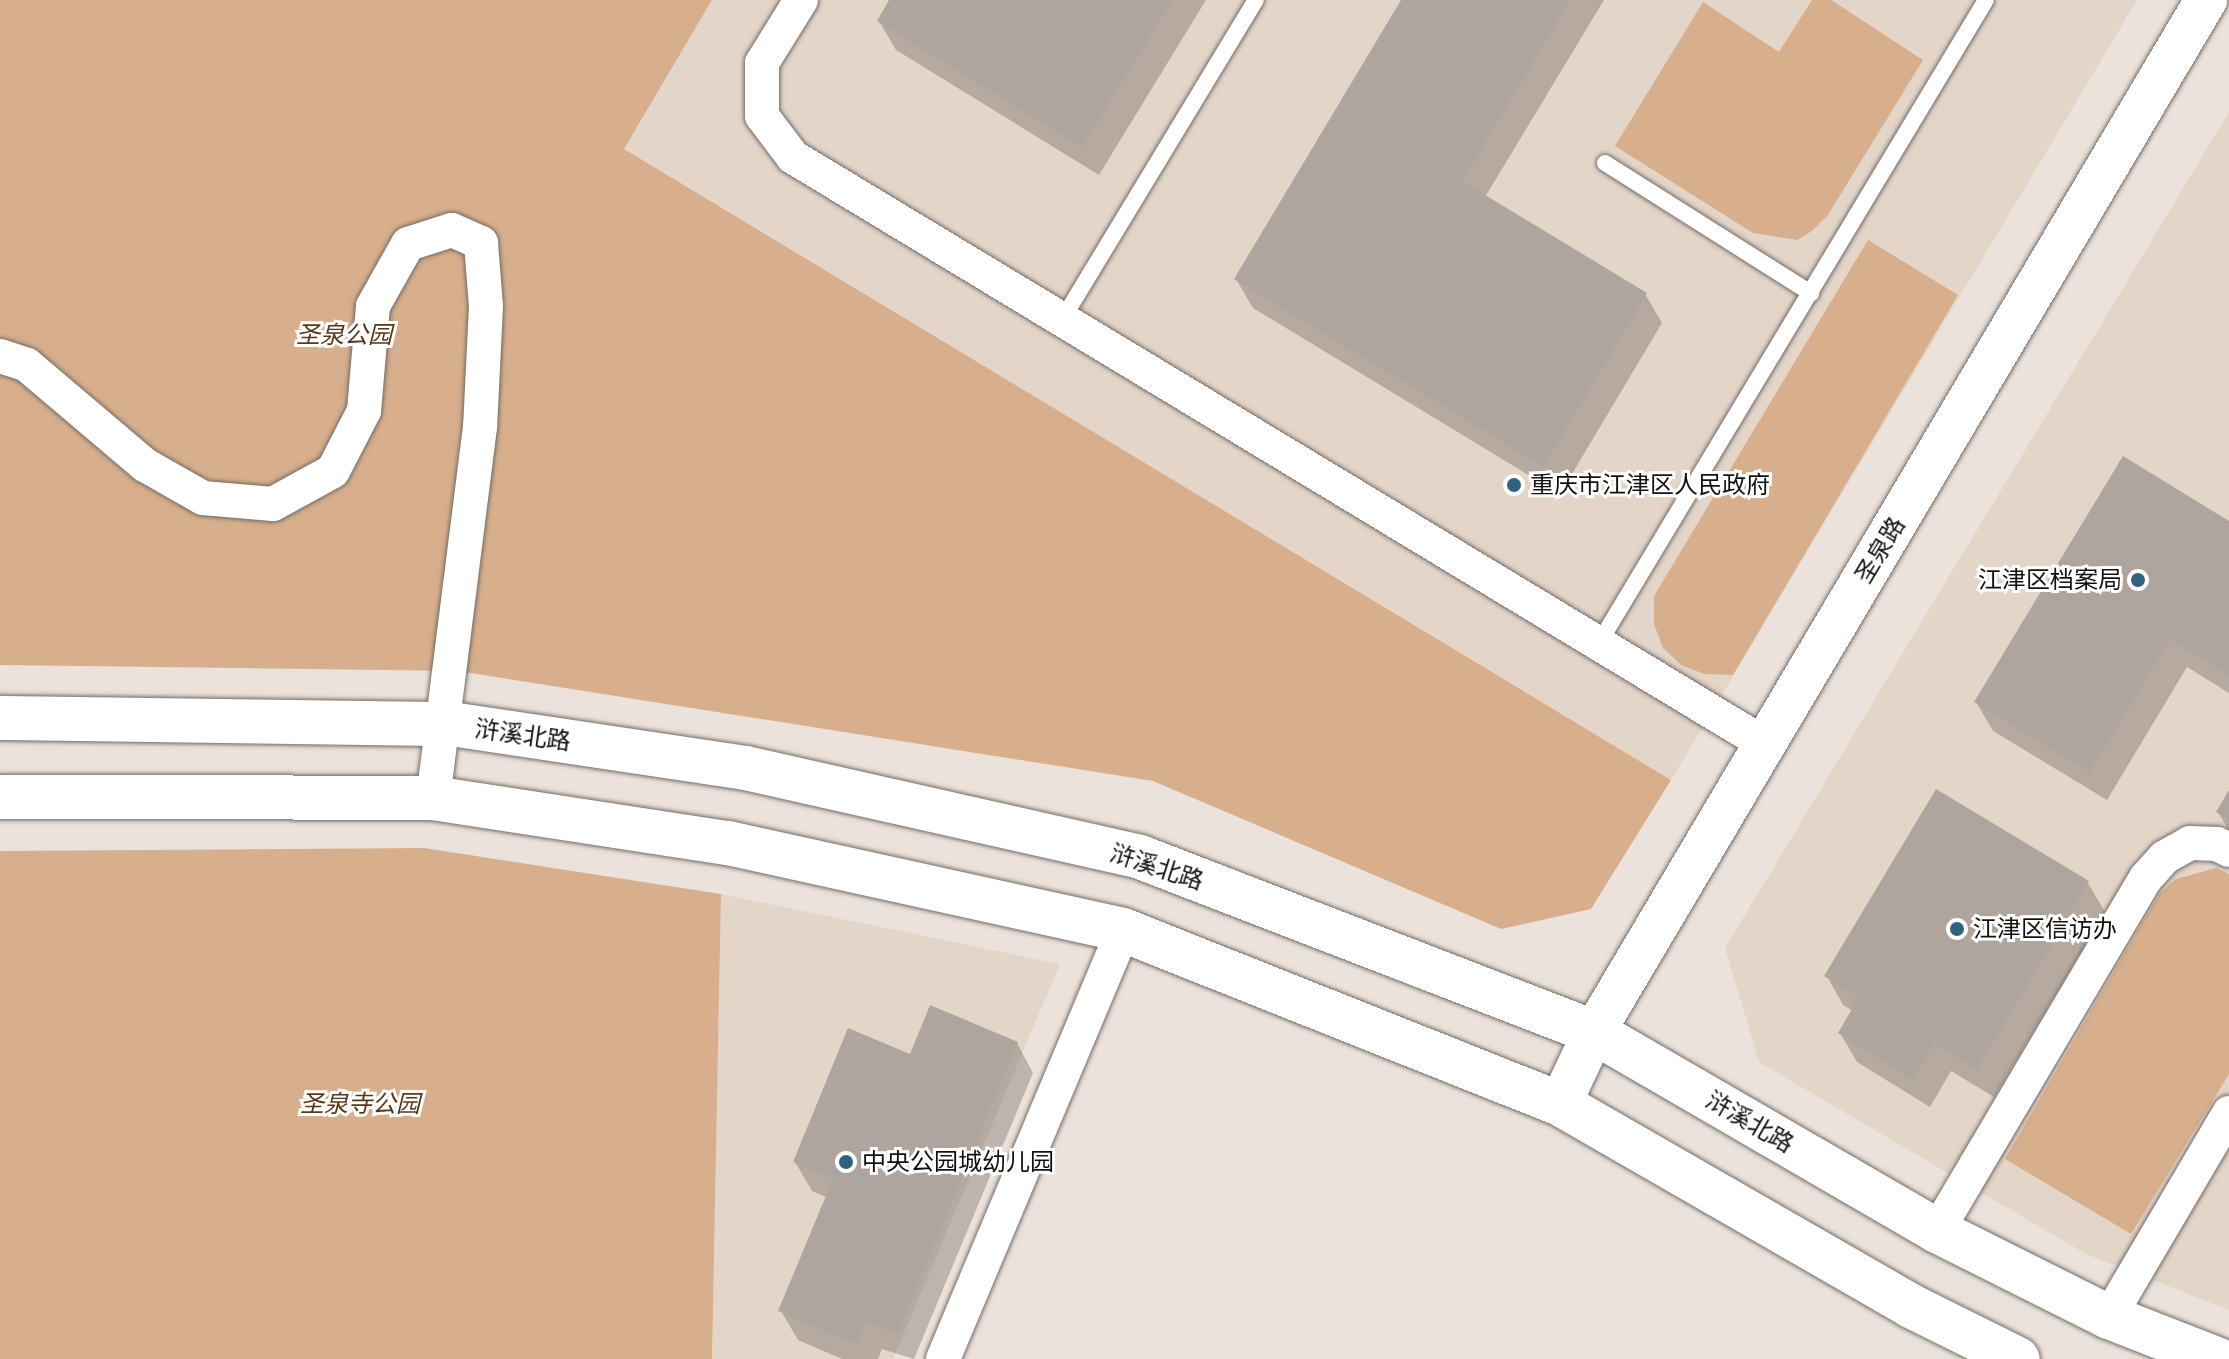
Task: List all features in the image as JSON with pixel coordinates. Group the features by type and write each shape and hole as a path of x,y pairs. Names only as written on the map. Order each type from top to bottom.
{"main road":[{"name":"浒溪北路","path":"0,718 443,724 746,768 1140,857 1594,1032 1937,1231 2109,1317 2217,1359"},
{"path":"0,797 433,798 728,843 1123,930 1560,1104 1911,1306 2018,1359"}],"street":[{"path":"801,0 762,63 762,116 793,157 1765,744"},
{"name":"圣泉路","path":"1560,1104 1594,1032 2206,0"},
{"path":"0,356 27,365 145,465 203,498 273,504 333,471 364,411 373,306 408,244 452,230 481,243 486,306 480,427 433,798"},
{"path":"1937,1231 2146,878 2165,857 2190,843 2217,844 2229,850"},
{"path":"943,1359 1123,930"},
{"path":"2109,1317 2229,1113"}],"lane":[{"path":"1062,320 1256,0"},
{"path":"1599,643 1986,0"},
{"path":"1605,163 1811,293"}],"shaded area":[{"name":"重庆市江津区人民政府","path":"712,0 2137,0 1671,780 624,149"},
{"path":"2229,112 2229,1310 2086,1254 1759,1062 1725,948"},
{"name":"中央公园城幼儿园","path":"721,894 1060,964 893,1359 712,1359"}],"green space":[{"name":"圣泉公园","path":"0,0 712,0 624,149 1671,780 1591,909 1501,929 1153,781 458,671 0,665"},
{"path":"1812,0 1831,0 1923,60 1828,215 1812,231 1797,240 1753,233 1615,146 1703,2 1779,52"},
{"path":"1868,240 1958,295 1733,675 1704,674 1681,665 1663,648 1654,624 1654,596"},
{"name":"圣泉寺公园","path":"424,848 721,894 712,1359 0,1359 0,851"},
{"path":"2216,868 2229,874 2229,1074 2131,1234 2005,1159 2159,894 2176,879"}],"building":[{"path":"889,0 1172,0 1082,147 877,21"},
{"path":"1401,0 1570,0 1462,181 1647,293 1543,466 1234,279"},
{"name":"江津区档案局","path":"2123,456 2229,521 2229,675 2170,639 2090,772 1974,702"},
{"name":"江津区信访办","path":"1936,789 2089,881 1977,1069 1934,1043 1913,1079 1838,1033 1859,997 1824,976"},
{"path":"2229,790 2229,820 2216,812"},
{"path":"930,1005 1018,1042 897,1334 866,1321 856,1344 778,1311 833,1179 793,1162 848,1028 910,1054"}],"place":[{"name":"重庆市江津区人民政府","path":"1514,485"},
{"name":"江津区档案局","path":"2138,580"},
{"name":"江津区信访办","path":"1957,929"},
{"name":"中央公园城幼儿园","path":"846,1162"}]}
